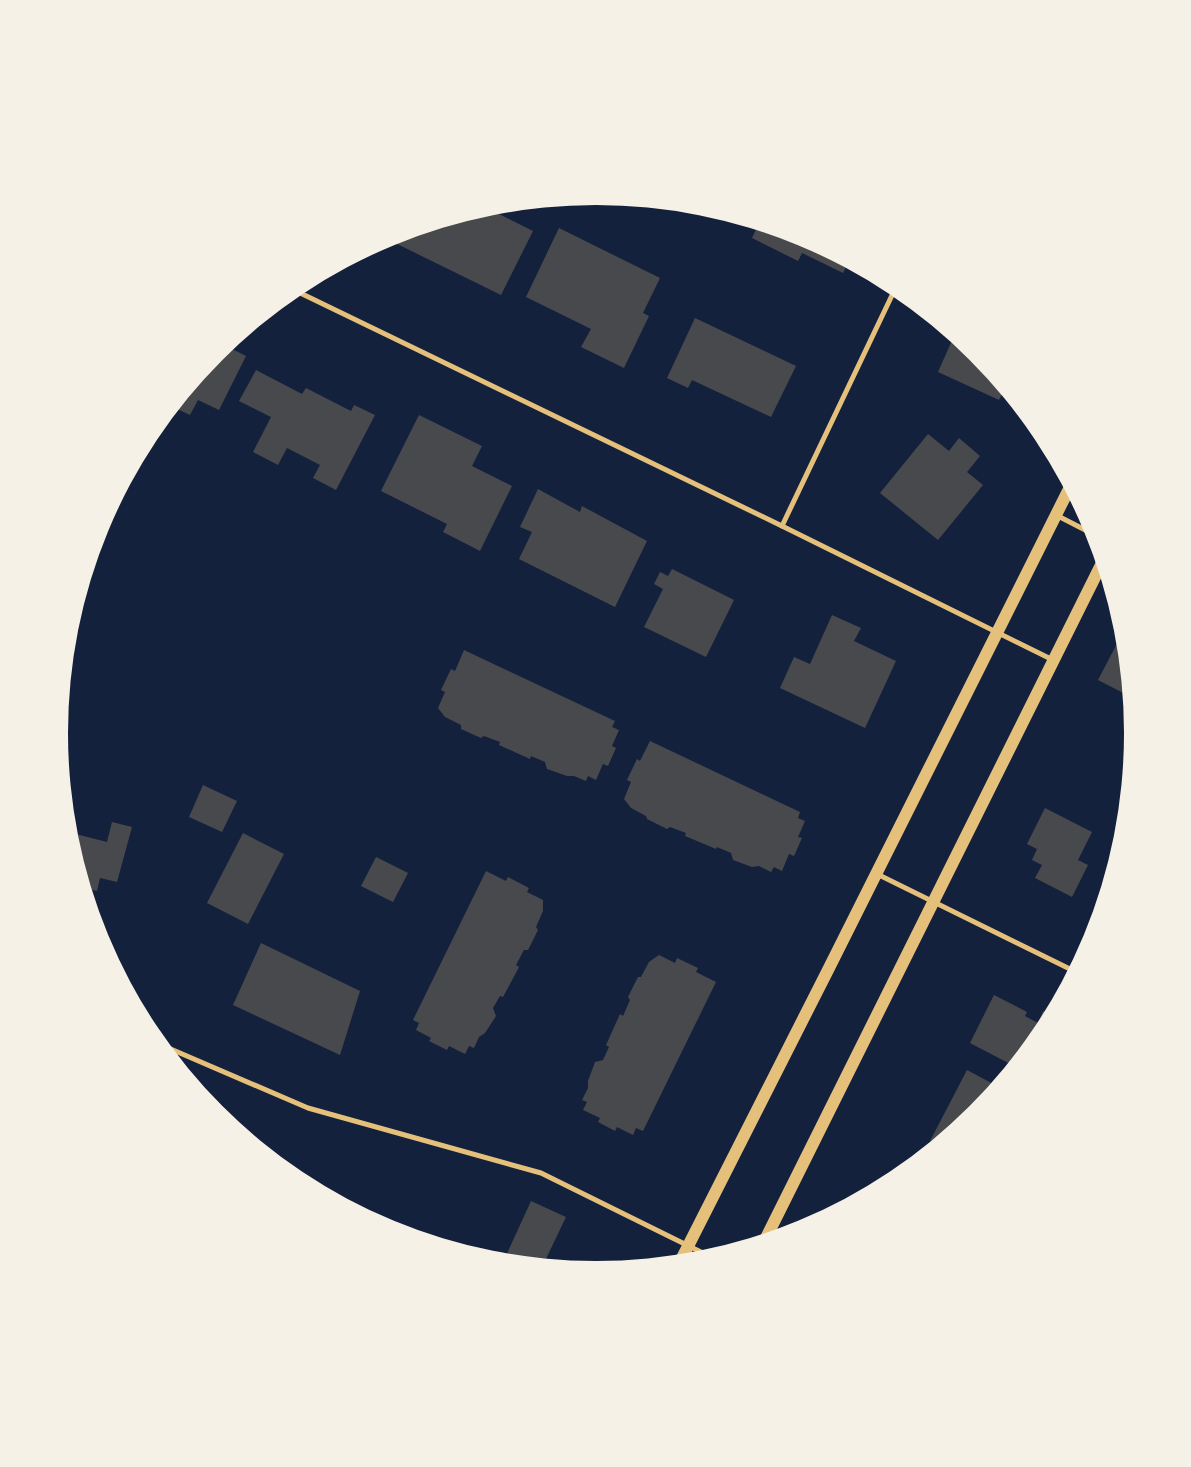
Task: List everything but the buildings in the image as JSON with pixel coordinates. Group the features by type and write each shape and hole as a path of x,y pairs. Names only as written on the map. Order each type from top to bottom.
{"main road":[{"path":"684,1254 877,874 1066,495"},
{"path":"769,1231 1098,572"}],"street":[{"path":"302,294 1054,660"},
{"path":"782,526 892,297"},
{"path":"1056,515 1082,528"},
{"path":"877,874 1068,968"},
{"path":"173,1050 308,1108 541,1173 699,1251"}]}
